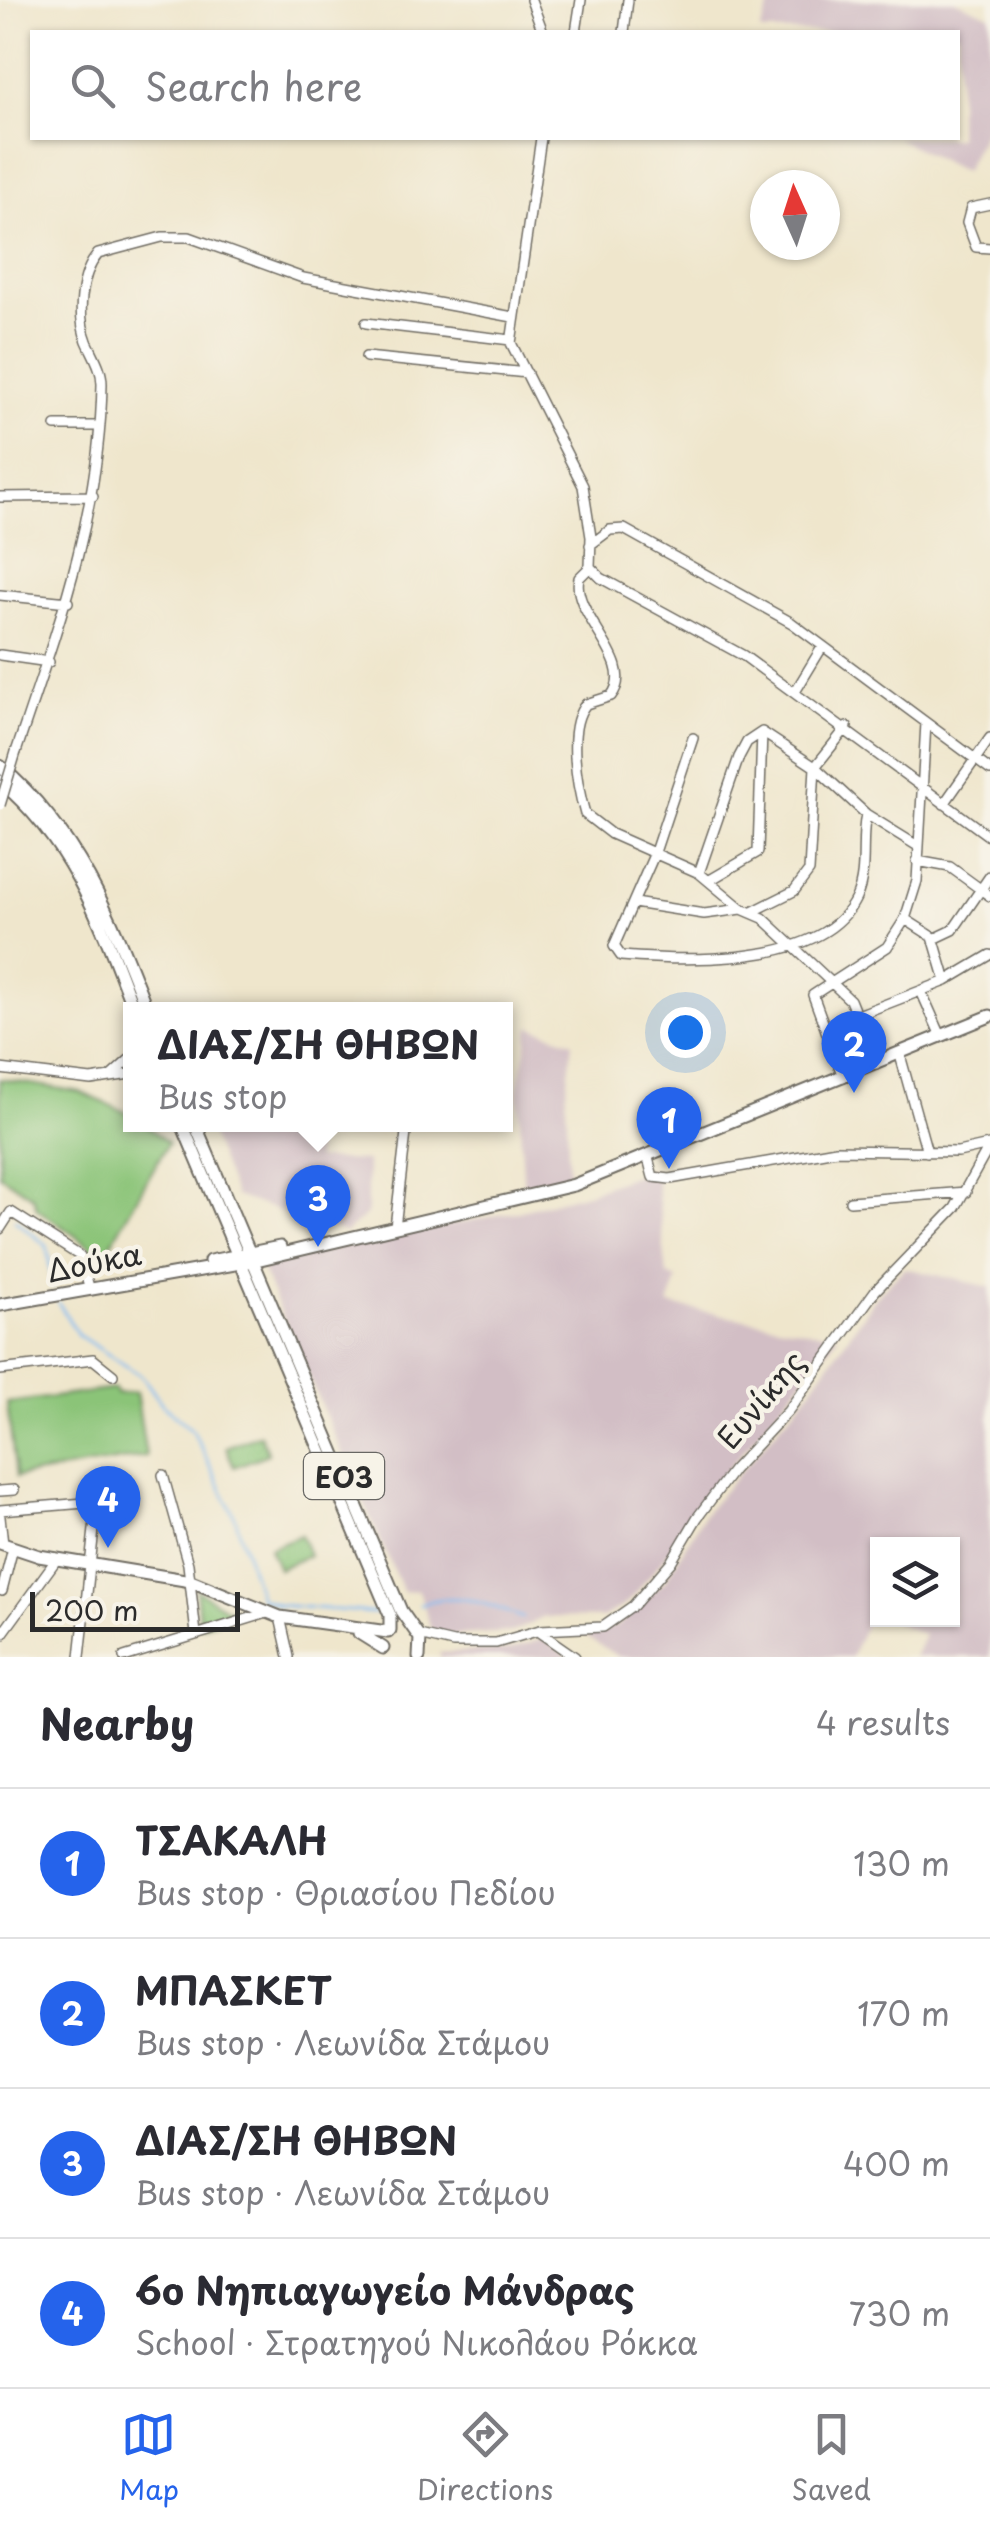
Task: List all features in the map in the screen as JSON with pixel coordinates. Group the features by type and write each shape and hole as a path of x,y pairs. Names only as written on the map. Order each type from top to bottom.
{"main road":[{"path":"0,766 50,815 82,859 102,896 144,1002"},
{"path":"0,781 42,822 73,864 131,1002"},
{"path":"245,1258 528,1198 648,1158 941,1036 989,1021"},
{"name":"ΕΟ3","path":"185,1132 219,1211 271,1306 414,1631 418,1655"},
{"name":"ΕΟ3","path":"198,1132 390,1616 389,1631"},
{"path":"210,1261 224,1239 219,1211"},
{"path":"245,1258 280,1254 301,1246"},
{"name":"ΕΟ3","path":"271,1306 266,1271 280,1254"},
{"name":"Δούκα","path":"196,1267 210,1261 245,1258"},
{"name":"Δούκα","path":"0,1306 245,1258"},
{"path":"5,1545 56,1560 191,1580 274,1615 414,1631"},
{"path":"336,1625 384,1653 389,1631"}],"street":[{"path":"576,30 581,0"},
{"path":"624,30 628,0"},
{"path":"533,1 543,30"},
{"path":"541,140 511,340 583,486 590,567 601,578 744,656 847,727 990,837"},
{"path":"990,204 971,208 967,222 976,247 990,248"},
{"path":"0,805 68,602 93,496 101,374 86,338 81,310 89,266 104,252 162,237 190,237 304,278 455,302 513,317"},
{"path":"366,323 511,340"},
{"path":"366,357 526,374"},
{"path":"56,426 98,426"},
{"path":"0,497 93,496"},
{"path":"590,545 616,528 633,532 754,598 990,770"},
{"path":"590,567 579,578 579,600 609,648 616,684 611,696 586,704 578,720 582,801 591,822 699,873 790,946 850,1000 876,1064"},
{"path":"0,594 68,602"},
{"path":"795,692 821,649"},
{"path":"0,655 49,662"},
{"path":"842,1077 812,999 887,947 905,919 917,881 916,845 926,723"},
{"path":"634,903 704,914 747,911 794,890 809,871 815,768 847,727"},
{"path":"699,873 739,756 747,742 762,732"},
{"path":"762,732 815,768 866,814 916,845"},
{"path":"710,880 758,852 762,732"},
{"path":"693,738 654,855 614,946 621,956 712,959 790,946 821,930 854,903 860,885 866,814"},
{"path":"944,804 990,738"},
{"path":"917,861 950,868 990,896"},
{"path":"934,939 952,930 990,876"},
{"path":"905,919 934,939 946,981"},
{"path":"858,1015 946,981 990,955"},
{"path":"921,991 941,1036"},
{"path":"900,1054 927,1152"},
{"path":"105,1080 123,1065"},
{"path":"0,1068 105,1080 123,1076"},
{"path":"396,1227 407,1132"},
{"path":"648,1158 653,1178 670,1179 836,1150 958,1152 990,1145"},
{"name":"Ευνίκης","path":"453,1644 496,1643 536,1630 603,1627 632,1606 672,1562 733,1470 788,1411 875,1291 939,1228 966,1192 976,1164 990,1145"},
{"path":"850,1201 966,1192"},
{"path":"0,1229 11,1212 51,1234 80,1256 89,1287"},
{"path":"0,1370 87,1359 113,1374"},
{"path":"164,1475 191,1580 196,1634"},
{"path":"0,1491 14,1490"},
{"path":"2,1591 5,1545 0,1514 97,1502 80,1657"},
{"path":"0,1637 56,1560"},
{"path":"124,1657 274,1615 287,1656"},
{"path":"536,1630 575,1657"},
{"path":"414,1631 453,1644"},
{"path":"418,1655 453,1644"}],"shaded area":[{"path":"772,0 954,0 990,15 990,119 964,172 900,140 960,140 960,30 761,30"},
{"path":"530,1026 573,1042 566,1095 569,1181 524,1193 518,1090"},
{"path":"209,1132 315,1132 316,1159 367,1161 367,1214 345,1233 235,1196"},
{"path":"655,1168 667,1275 677,1279 669,1305 839,1336 693,1511 666,1556 626,1604 603,1618 545,1617 512,1632 433,1636 419,1590 403,1592 259,1263 514,1212 587,1193"},
{"path":"905,1268 990,1287 990,1657 914,1657 924,1635 906,1627 960,1627 960,1537 870,1537 870,1614 851,1657 619,1657 585,1636 618,1625 665,1581 704,1514 811,1390 877,1295"},
{"path":"543,1639 569,1657 441,1657 439,1653 509,1650"}],"green space":[{"path":"0,1079 80,1092 123,1111 123,1132 155,1132 168,1143 104,1256 37,1209 33,1197 0,1175"},
{"path":"115,1389 116,1394 136,1392 146,1456 16,1477 7,1403"},
{"path":"260,1434 268,1454 234,1467 226,1447"},
{"path":"301,1535 309,1555 278,1569 269,1548"},
{"path":"196,1589 236,1615 200,1626"}],"waterway":[{"path":"15,1220 47,1246 53,1288"},
{"path":"58,1302 78,1335 142,1376 162,1404 193,1431 235,1517 260,1598 278,1605 375,1613"},
{"path":"420,1605 459,1599 523,1618"}],"place":[{"name":"ΜΠΑΣΚΕΤ","path":"854,1093"},
{"name":"ΤΣΑΚΑΛΗ","path":"669,1169"},
{"name":"ΔΙΑΣ/ΣΗ ΘΗΒΩΝ","path":"318,1247"},
{"name":"6ο Νηπιαγωγείο Μάνδρας","path":"108,1548"}]}
